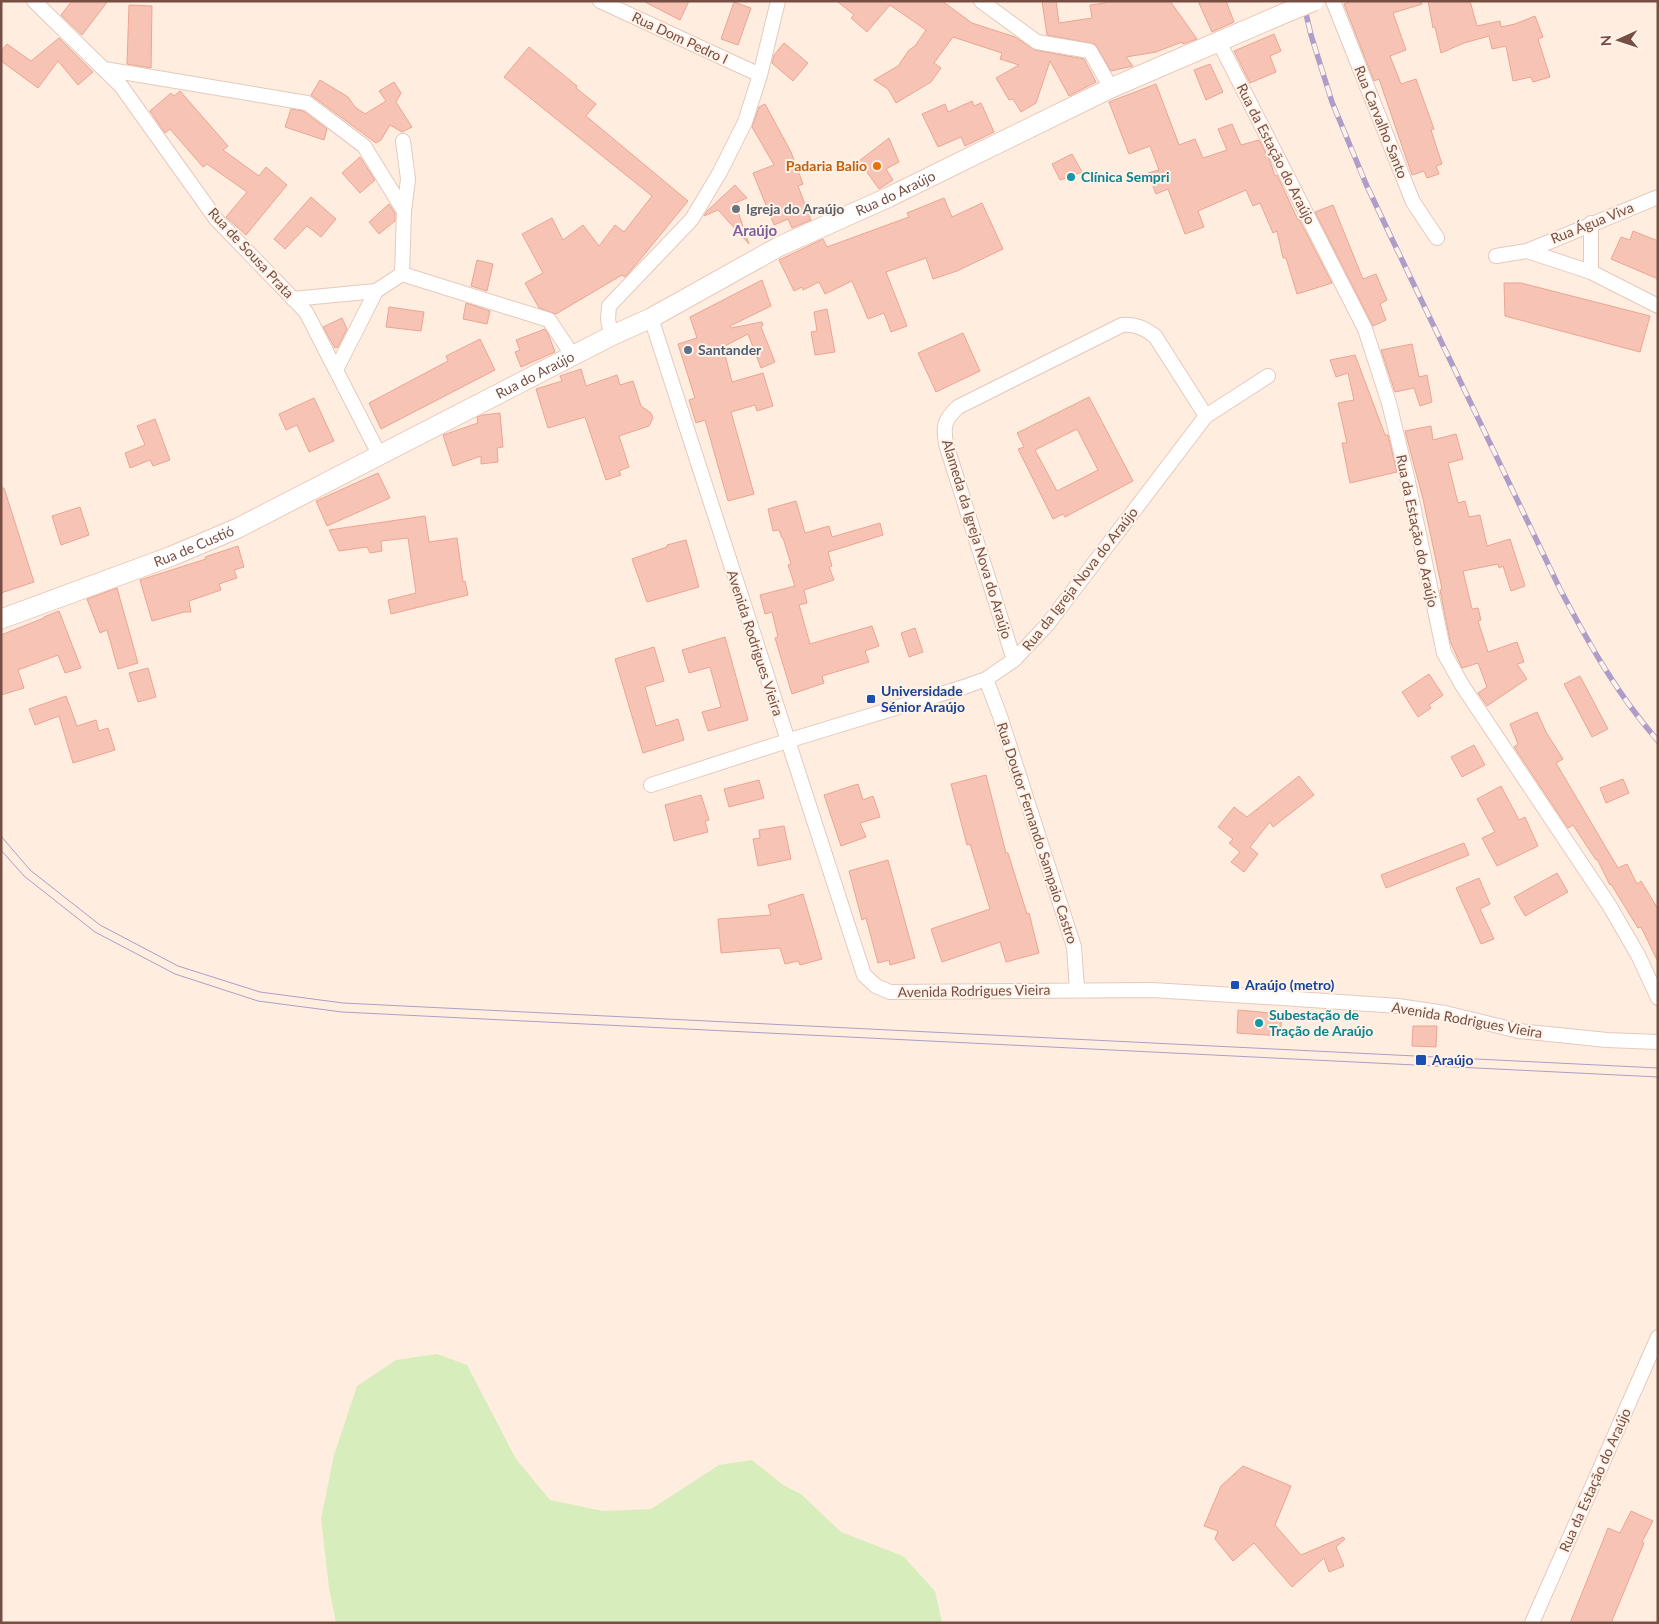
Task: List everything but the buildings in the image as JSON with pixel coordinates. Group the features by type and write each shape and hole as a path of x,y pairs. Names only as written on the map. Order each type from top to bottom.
{"main road":[{"name":"Rua do Araújo","path":"380,456 611,336 651,318 780,246 887,198 1111,88 1314,1"},
{"name":"Rua de Custió","path":"1,619 172,556 238,528 380,456"}],"street":[{"name":"Rua de Sousa Prata","path":"34,1 121,86 216,219 306,312 380,456"},
{"name":"Rua Dom Pedro I","path":"600,1 760,76"},
{"path":"611,336 608,319 609,306 692,219 720,172 744,122 760,76 778,1"},
{"path":"981,1 1037,42 1090,51 1111,88"},
{"name":"Rua Carvalho Santo","path":"1333,1 1413,202 1437,238"},
{"name":"Rua da Estação do Araújo","path":"1219,42 1365,329 1391,412 1444,653 1462,685 1609,905 1638,956 1658,998"},
{"path":"104,69 307,103 364,146 404,210"},
{"path":"402,274 404,210 408,179 403,141"},
{"name":"Rua Água Viva","path":"1496,256 1527,250 1658,197"},
{"path":"1591,272 1592,223"},
{"path":"1527,250 1591,272 1658,306"},
{"path":"293,299 376,291 402,274"},
{"path":"402,274 549,320 573,356"},
{"path":"336,370 376,291"},
{"name":"Avenida Rodrigues Vieira","path":"651,318 864,975 876,986 890,992 1077,989 1162,990 1398,1006 1446,1013 1519,1031 1607,1040 1658,1042"},
{"name":"Alameda da Igreja Nova do Araújo","path":"1014,660 946,444 943,429 948,416 958,407 1122,325 1134,324 1155,336 1206,416"},
{"name":"Rua da Igreja Nova do Araújo","path":"651,785 986,679 1014,660 1046,625 1206,416 1268,376"},
{"name":"Rua Doutor Fernando Sampaio Castro","path":"986,679 1000,716 1074,947 1077,989"},
{"name":"Rua da Estação do Araújo","path":"1532,1623 1658,1337"}],"green space":[{"path":"437,1354 467,1365 516,1459 550,1500 603,1511 651,1509 719,1465 752,1460 783,1485 801,1494 841,1532 903,1556 935,1591 942,1623 336,1623 329,1588 321,1519 334,1455 357,1386 396,1360"}],"tram line":[{"path":"1,836 30,870 100,925 178,966 260,992 343,1003 1658,1068"},
{"path":"1,850 24,876 95,932 175,974 258,1001 342,1012 1658,1077"}],"railway":[{"path":"1303,1 1311,35 1332,102 1366,184 1391,237 1560,589 1604,668 1629,705 1658,741"}],"place":[{"name":"Padaria Balio","path":"877,166"},
{"name":"Clínica Sempri","path":"1071,177"},
{"name":"Igreja do Araújo","path":"736,209"},
{"name":"Santander","path":"688,350"},
{"name":"Universidade Sénior Araújo","path":"871,699"},
{"name":"Araújo (metro)","path":"1235,985"},
{"name":"Subestação de Tração de Araújo","path":"1259,1023"},
{"name":"Araújo","path":"1421,1060"}],"district":[{"name":"Araújo","path":"755,231"}]}
